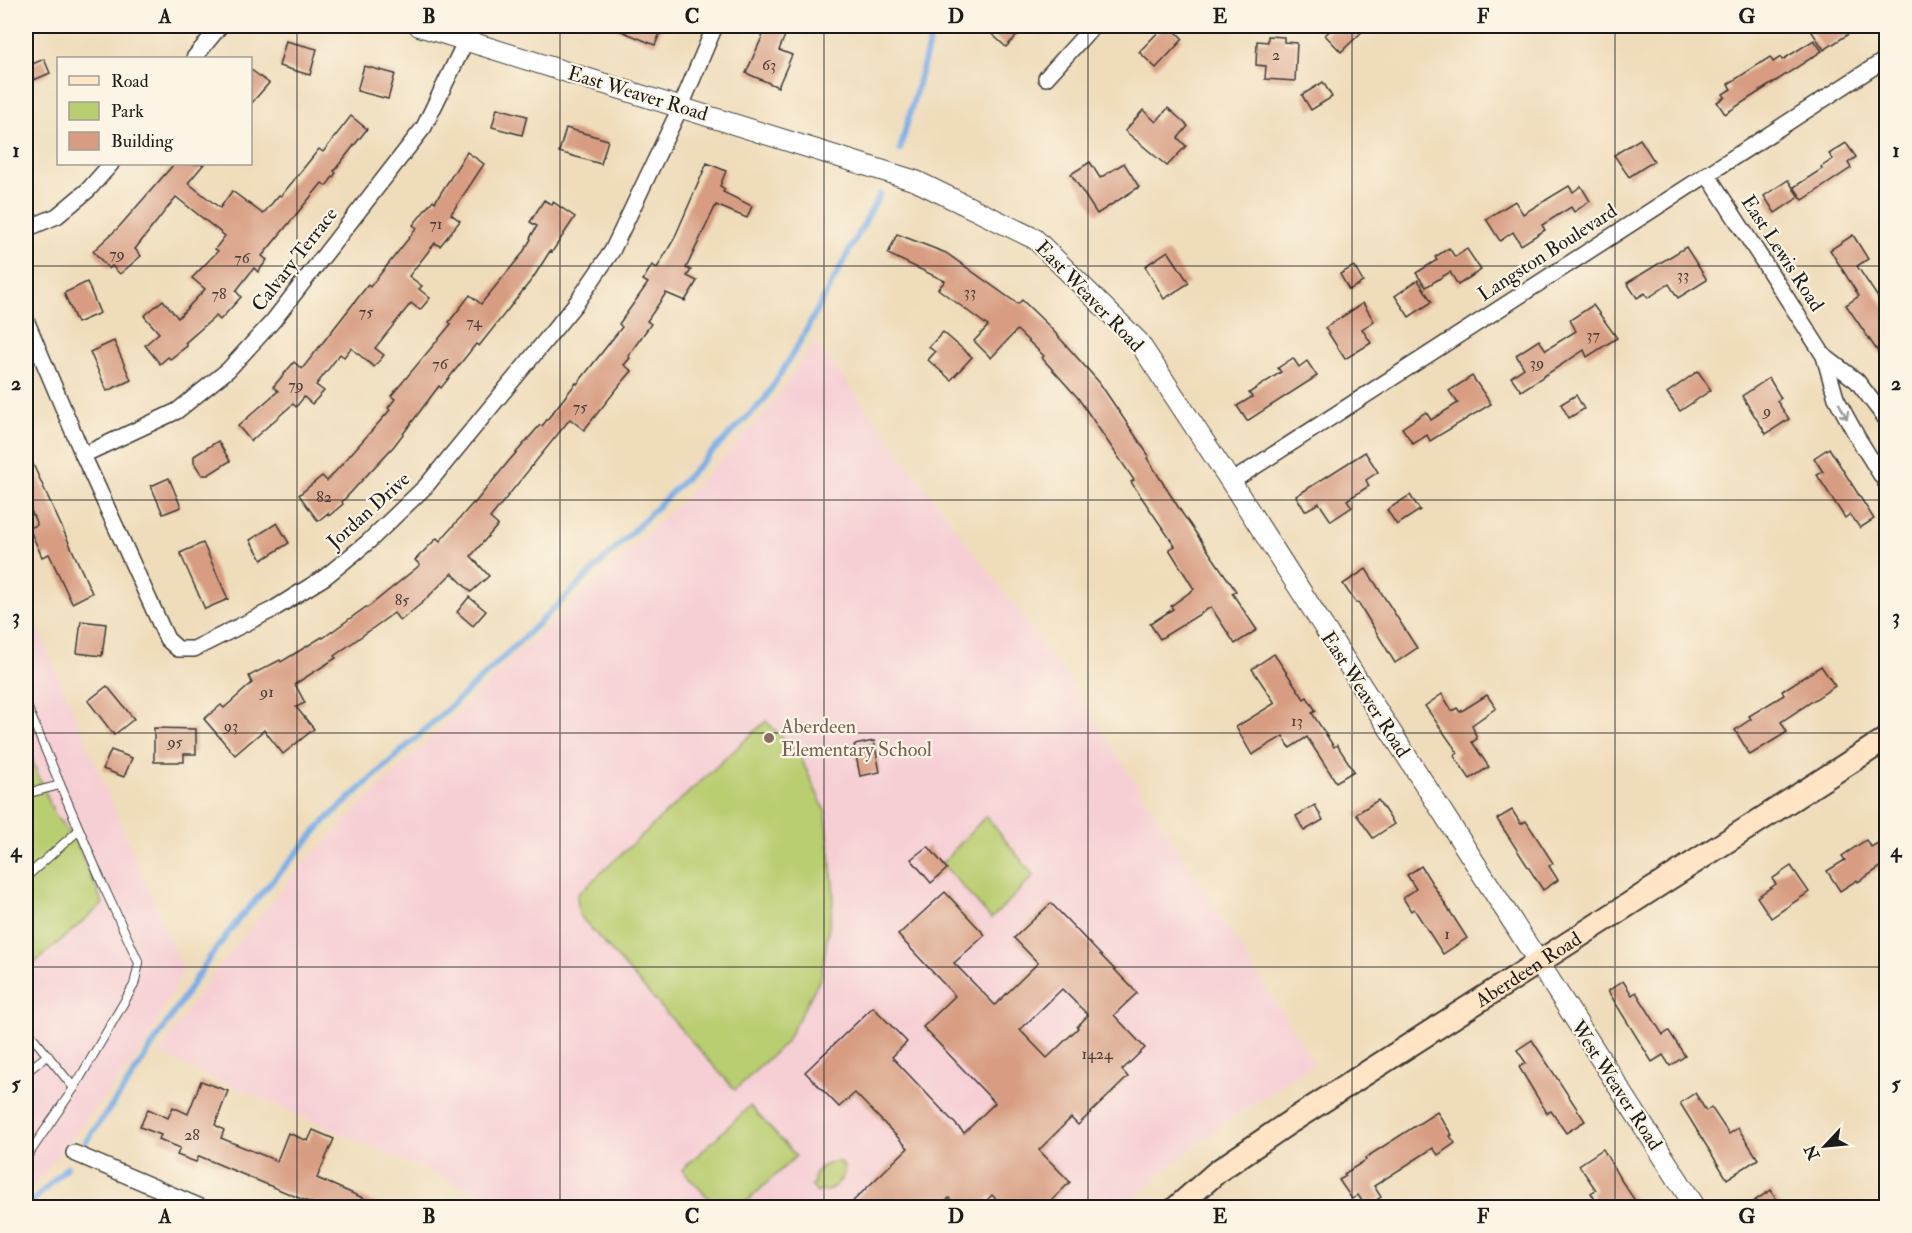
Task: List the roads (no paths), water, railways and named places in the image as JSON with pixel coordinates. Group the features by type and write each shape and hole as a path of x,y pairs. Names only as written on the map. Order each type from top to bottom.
{"main road":[{"name":"Aberdeen Road","path":"1176,1208 1218,1171 1248,1150 1887,739"}],"street":[{"path":"195,57 220,26"},
{"name":"East Weaver Road","path":"419,26 470,33 681,106 916,181 1035,239 1138,341 1231,482 1538,963"},
{"name":"Jordan Drive","path":"26,320 83,455 166,639 178,649 194,649 214,641 272,610 325,577 368,542 426,486 577,302 612,251 681,106 715,26"},
{"path":"1046,78 1092,26"},
{"name":"Calvary Terrace","path":"83,455 177,411 228,370 273,321 424,127 470,33"},
{"name":"Langston Boulevard","path":"1231,482 1887,59"},
{"path":"26,229 57,216 88,190 110,165"},
{"name":"East Lewis Road","path":"1707,174 1824,356 1836,398 1859,440 1887,483"},
{"name":"East Lewis Road","path":"1824,356 1857,381 1887,419"},
{"name":"West Weaver Road","path":"1538,963 1696,1208"},
{"path":"74,1153 203,1208"}],"lane":[{"path":"26,704 139,963 134,985 74,1088 26,1158"},
{"path":"26,783 33,792 60,785"},
{"path":"26,877 80,830"},
{"path":"26,1029 74,1088"},
{"path":"26,1072 48,1056"}],"waterway":[{"path":"900,149 934,26"},
{"path":"86,1141 124,1089 210,957 238,920 325,821 488,672 764,400 797,347 880,194"},
{"path":"26,1208 67,1167"}],"place":[{"name":"Aberdeen Elementary School","path":"769,738"}]}
